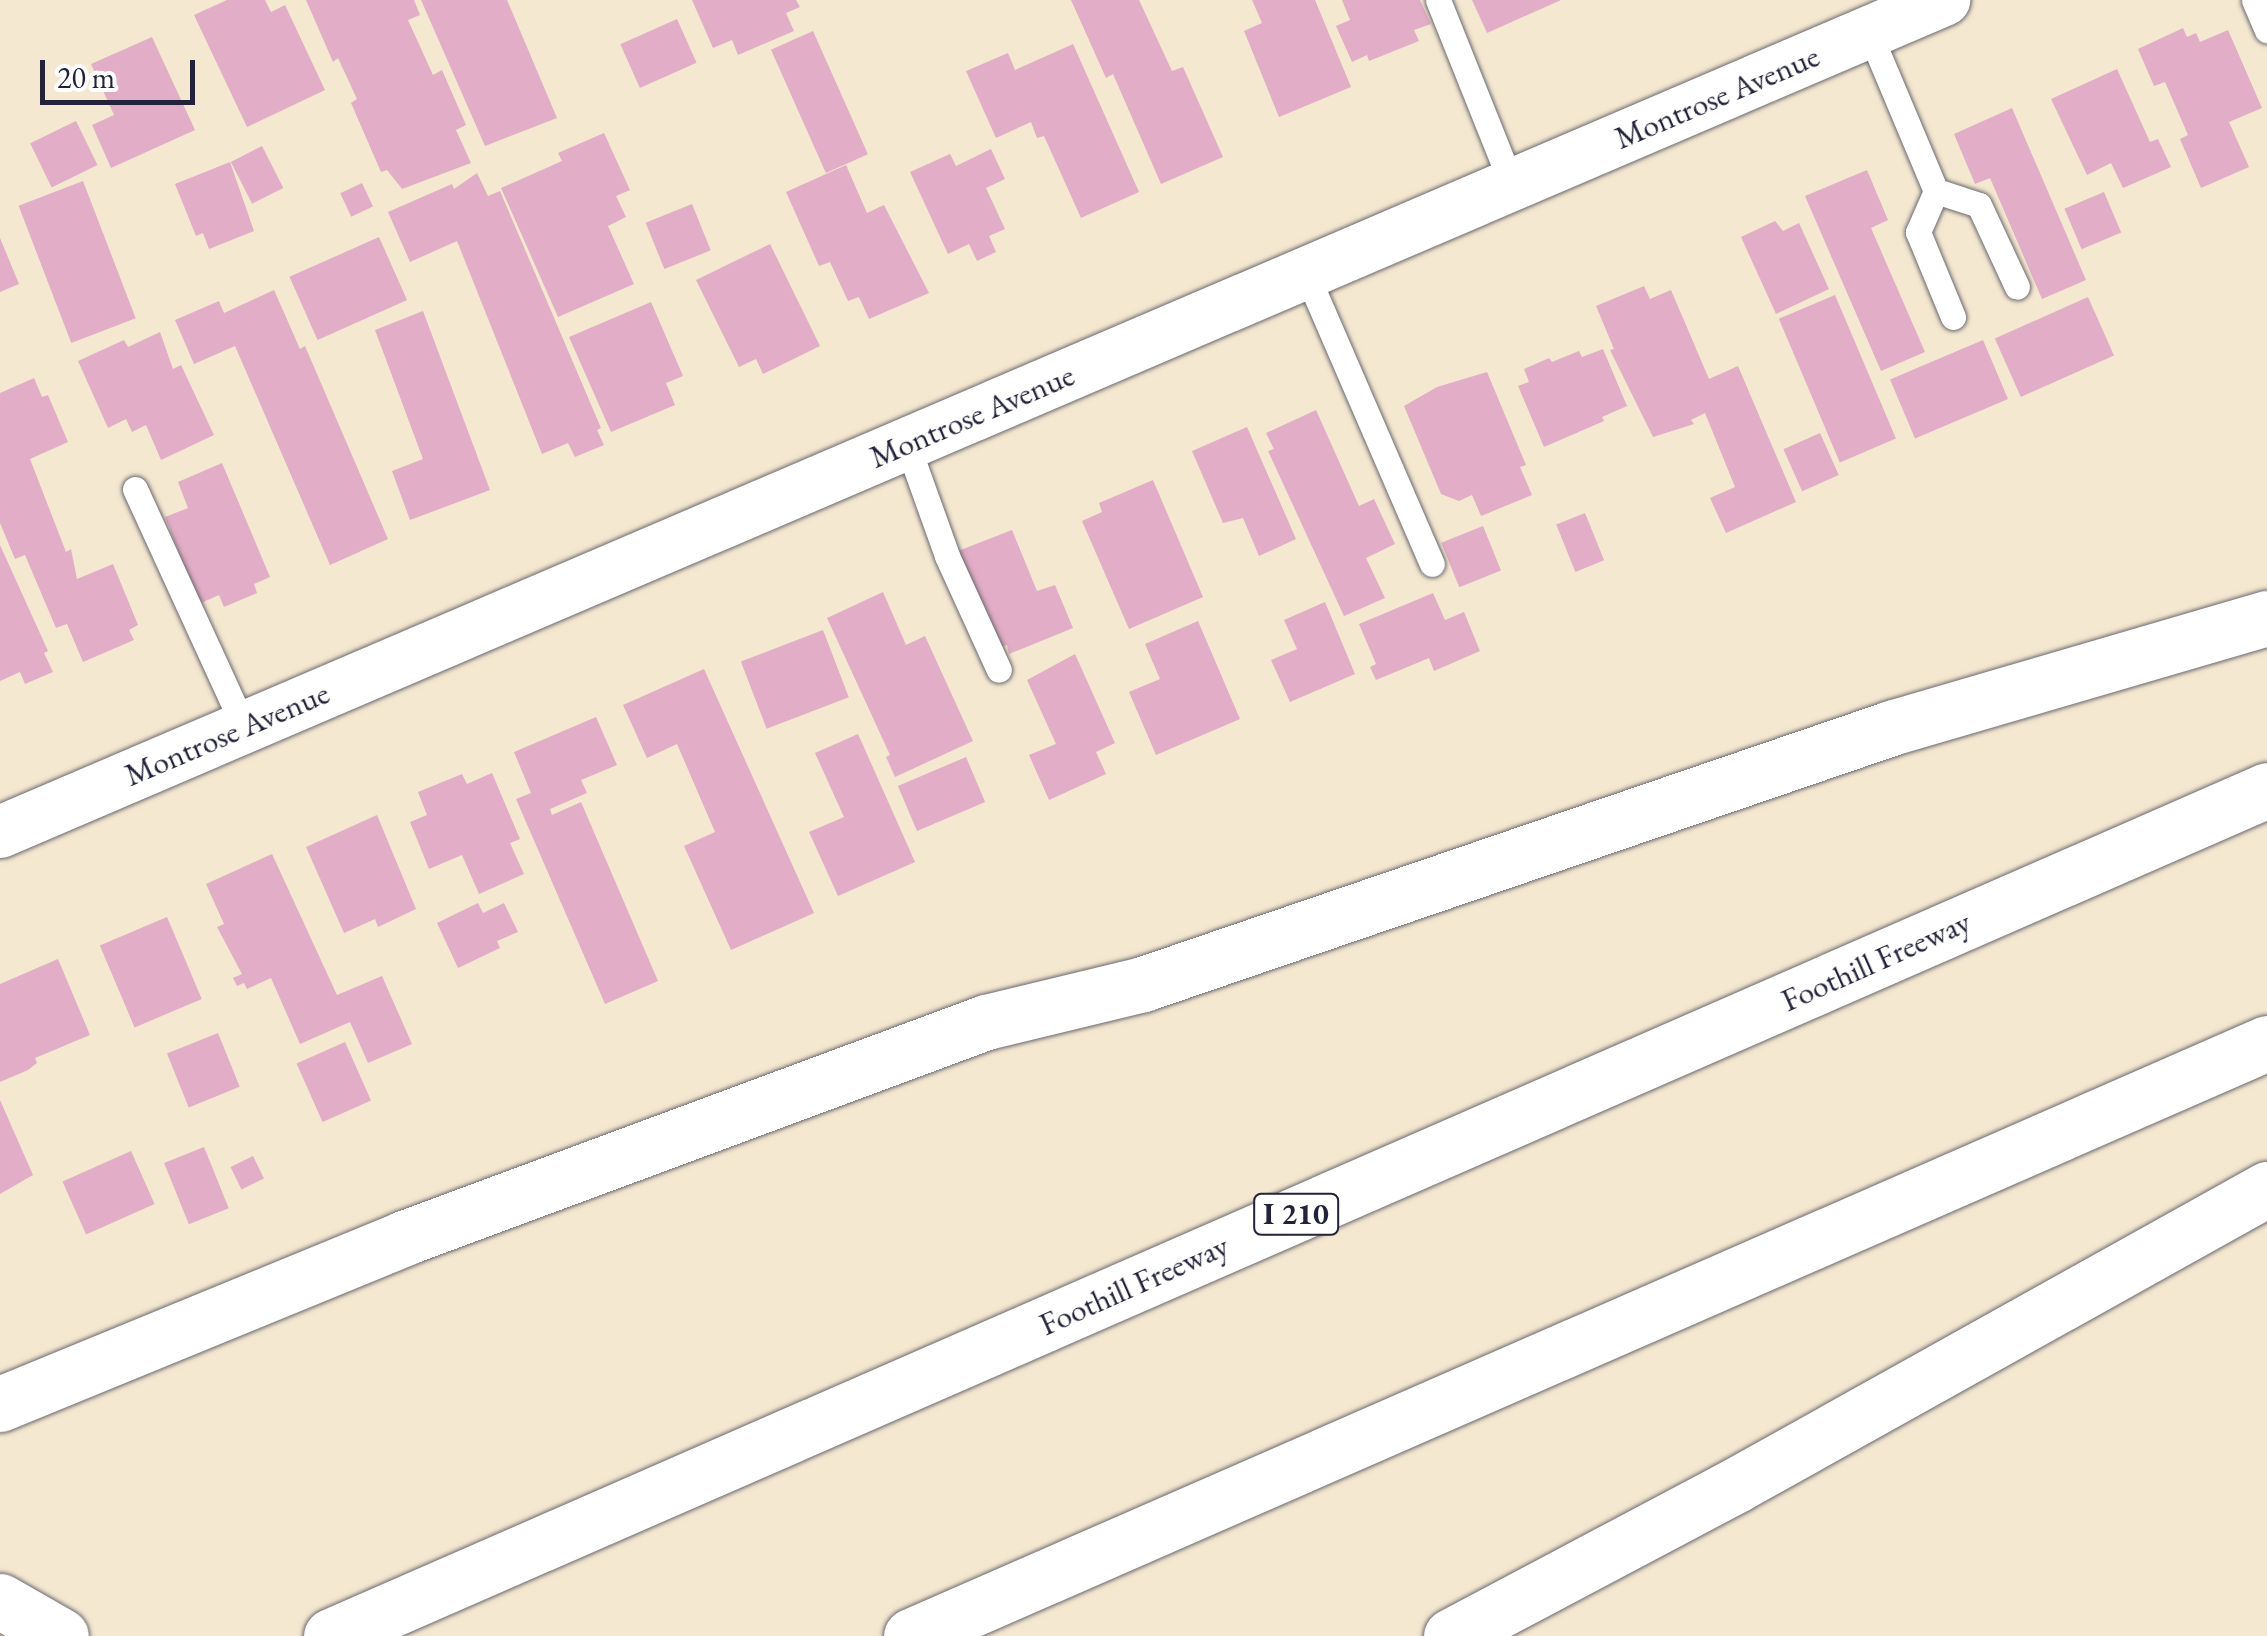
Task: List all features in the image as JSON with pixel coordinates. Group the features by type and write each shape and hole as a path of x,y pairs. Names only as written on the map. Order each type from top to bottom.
{"main road":[{"path":"0,1404 404,1238 986,1022 1143,984 1891,728 2267,618"},
{"name":"Foothill Freeway","path":"331,1636 2267,790"},
{"path":"911,1636 2267,1043"},
{"path":"1451,1636 1736,1485 2267,1189"},
{"path":"0,1602 60,1636"}],"street":[{"name":"Montrose Avenue","path":"0,832 1944,0"}],"lane":[{"path":"1438,0 1512,185"},
{"path":"2254,0 2267,30"},
{"path":"1868,32 1936,191 1918,232 1953,317"},
{"path":"1936,191 1979,205 2017,287"},
{"path":"1306,273 1432,564"},
{"path":"906,444 947,556 999,670"},
{"path":"134,489 244,727"}],"building":[{"path":"227,0 265,0 271,12 285,5 325,90 247,127 194,15"},
{"path":"306,0 414,0 420,15 408,20 433,75 442,70 466,125 456,130 471,163 402,189 387,170 381,172 351,103 357,99 338,58 333,62"},
{"path":"421,0 507,0 557,118 485,146"},
{"path":"692,0 796,0 800,7 786,13 794,31 738,55 732,40 713,48"},
{"path":"1071,0 1139,0 1172,71 1183,67 1223,157 1161,184 1113,74 1106,78"},
{"path":"1252,0 1315,0 1351,87 1279,117 1244,31 1262,23"},
{"path":"1342,0 1420,0 1431,24 1414,30 1419,41 1369,61 1367,55 1352,62 1336,26 1350,20"},
{"path":"1472,0 1561,0 1487,33"},
{"path":"677,19 697,63 640,88 620,44"},
{"path":"2183,28 2187,37 2196,33 2200,42 2228,30 2262,108 2229,122 2249,167 2201,188 2180,139 2188,135 2165,82 2154,86 2138,49"},
{"path":"813,31 868,154 826,173 771,50"},
{"path":"152,37 195,130 111,168 92,125 114,115 91,64"},
{"path":"1073,44 1139,192 1081,218 1044,136 1037,138 1031,122 996,138 966,71 1008,53 1015,70"},
{"path":"2117,69 2150,142 2158,139 2171,167 2123,188 2111,163 2087,175 2051,99"},
{"path":"2012,108 2086,280 2042,299 1990,178 1975,184 1954,134"},
{"path":"76,121 97,165 52,187 30,143"},
{"path":"604,133 630,190 616,196 626,217 608,226 634,284 558,317 501,188 562,161 558,153"},
{"path":"262,146 283,188 252,204 231,162"},
{"path":"991,149 1005,179 986,188 1005,229 989,236 996,252 977,261 969,244 948,254 910,172 950,154 956,166"},
{"path":"230,162 254,231 209,249 203,233 196,236 175,184"},
{"path":"846,165 867,213 884,205 929,293 869,319 859,297 848,301 830,262 819,266 786,192"},
{"path":"1867,170 1888,220 1871,228 1925,352 1881,371 1805,196"},
{"path":"477,173 488,196 500,191 601,428 597,430 604,445 575,457 568,443 542,454 457,241 410,262 388,212 452,184 454,189"},
{"path":"83,181 136,318 71,343 19,206"},
{"path":"362,183 373,207 351,217 340,193"},
{"path":"2104,192 2121,233 2082,249 2064,209"},
{"path":"692,204 711,250 664,269 646,223"},
{"path":"1775,221 1783,231 1799,223 1829,289 1776,314 1741,237"},
{"path":"379,237 407,300 318,340 289,277"},
{"path":"0,238 19,284 0,292"},
{"path":"770,244 820,346 763,374 756,359 739,367 696,280"},
{"path":"1644,286 1650,299 1671,290 1709,379 1738,366 1796,502 1726,533 1710,498 1735,487 1705,413 1691,420 1694,424 1653,437 1610,350 1614,349 1596,306"},
{"path":"274,290 300,349 305,346 388,539 330,565 235,346 194,364 175,320 219,301 224,313"},
{"path":"1835,295 1896,439 1840,462 1779,319"},
{"path":"2088,297 2114,355 2021,397 1995,338"},
{"path":"651,302 683,376 666,383 675,405 611,432 569,337"},
{"path":"423,311 490,490 410,520 392,471 423,459 375,330"},
{"path":"160,332 173,369 181,365 214,435 161,460 146,425 132,432 126,419 108,428 78,361 124,340 128,347"},
{"path":"1983,340 2008,399 1915,438 1890,379"},
{"path":"1603,349 1627,406 1602,417 1604,421 1544,447 1518,386 1529,382 1524,369 1549,358 1552,362 1579,351 1582,357"},
{"path":"1487,372 1526,465 1520,467 1532,495 1481,516 1472,495 1459,501 1441,494 1404,406 1437,387"},
{"path":"34,378 42,397 48,395 68,442 30,459 66,552 71,549 77,579 113,564 138,625 129,630 134,640 83,662 67,624 56,628 25,555 15,559 0,523 0,393"},
{"path":"1316,410 1359,506 1374,499 1395,544 1366,558 1385,598 1344,616 1268,451 1274,449 1266,433"},
{"path":"1247,427 1296,539 1259,556 1243,518 1223,523 1192,451"},
{"path":"1820,433 1839,475 1802,491 1783,449"},
{"path":"222,463 270,577 254,584 257,593 224,607 219,595 199,604 165,517 188,508 178,482"},
{"path":"1153,480 1203,597 1129,629 1082,521 1102,512 1099,503"},
{"path":"1585,513 1604,560 1575,572 1556,525"},
{"path":"1483,526 1501,571 1459,587 1441,543"},
{"path":"1012,530 1037,591 1055,585 1073,628 1009,654 1007,645 997,648 958,551"},
{"path":"0,545 48,651 44,653 53,672 25,684 20,672 0,681"},
{"path":"883,592 906,645 925,636 973,741 895,777 886,757 890,755 827,618"},
{"path":"1433,593 1445,620 1464,612 1480,651 1434,671 1429,658 1376,680 1370,667 1376,664 1359,624"},
{"path":"1325,602 1355,674 1290,702 1271,660 1297,649 1284,620"},
{"path":"1198,621 1240,719 1156,755 1129,692 1160,679 1145,644"},
{"path":"823,630 849,697 767,729 741,662"},
{"path":"1075,654 1115,743 1096,752 1106,774 1049,800 1029,755 1056,744 1027,680"},
{"path":"704,669 814,913 731,950 684,846 715,832 677,744 647,758 623,705"},
{"path":"596,717 617,765 581,780 587,793 550,809 552,815 581,802 658,981 605,1004 516,799 531,793 514,752"},
{"path":"858,734 915,862 838,896 809,832 844,817 815,753"},
{"path":"966,757 985,802 917,831 898,786"},
{"path":"492,773 520,839 510,843 524,874 479,894 462,855 429,869 410,822 427,815 418,792 462,774 467,784"},
{"path":"377,815 416,909 378,927 375,919 344,933 306,847"},
{"path":"272,854 337,995 382,976 412,1044 368,1063 350,1022 300,1044 271,978 247,989 244,983 237,986 233,978 242,974 217,927 224,924 206,884"},
{"path":"478,903 483,913 504,903 518,932 497,941 500,948 458,968 437,923"},
{"path":"167,917 202,999 135,1027 100,946"},
{"path":"58,959 90,1035 35,1058 37,1063 28,1070 0,1082 0,984"},
{"path":"218,1033 240,1087 189,1107 167,1054"},
{"path":"345,1042 371,1100 323,1122 297,1064"},
{"path":"0,1100 33,1175 0,1194"},
{"path":"204,1147 229,1208 189,1224 164,1163"},
{"path":"131,1151 155,1204 86,1234 62,1182"},
{"path":"253,1156 264,1178 241,1189 231,1167"}]}
